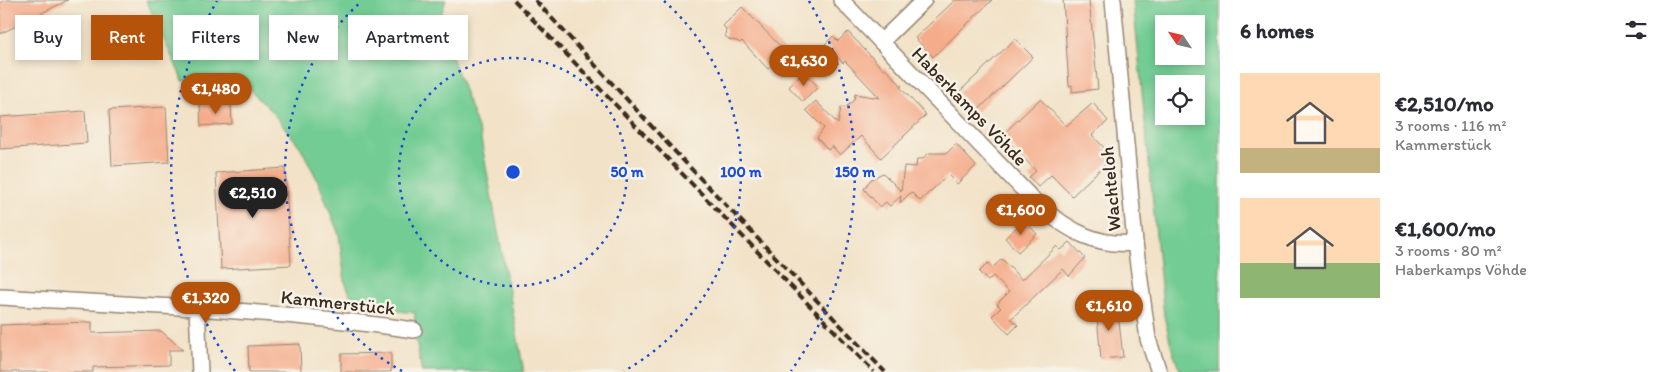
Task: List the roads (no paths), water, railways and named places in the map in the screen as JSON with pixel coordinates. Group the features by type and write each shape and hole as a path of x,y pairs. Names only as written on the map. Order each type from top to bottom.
{"street":[{"name":"Haberkamps Vöhde","path":"841,0 1022,189 1057,221 1079,234 1108,243 1135,243"},
{"path":"881,42 924,0"},
{"name":"Wachteloh","path":"1113,0 1135,243 1148,339 1159,372"},
{"name":"Kammerstück","path":"0,297 197,308 368,323 414,330"},
{"path":"197,308 200,372"}],"railway":[{"path":"514,0 874,372"},
{"path":"535,0 680,157 885,372"}]}
